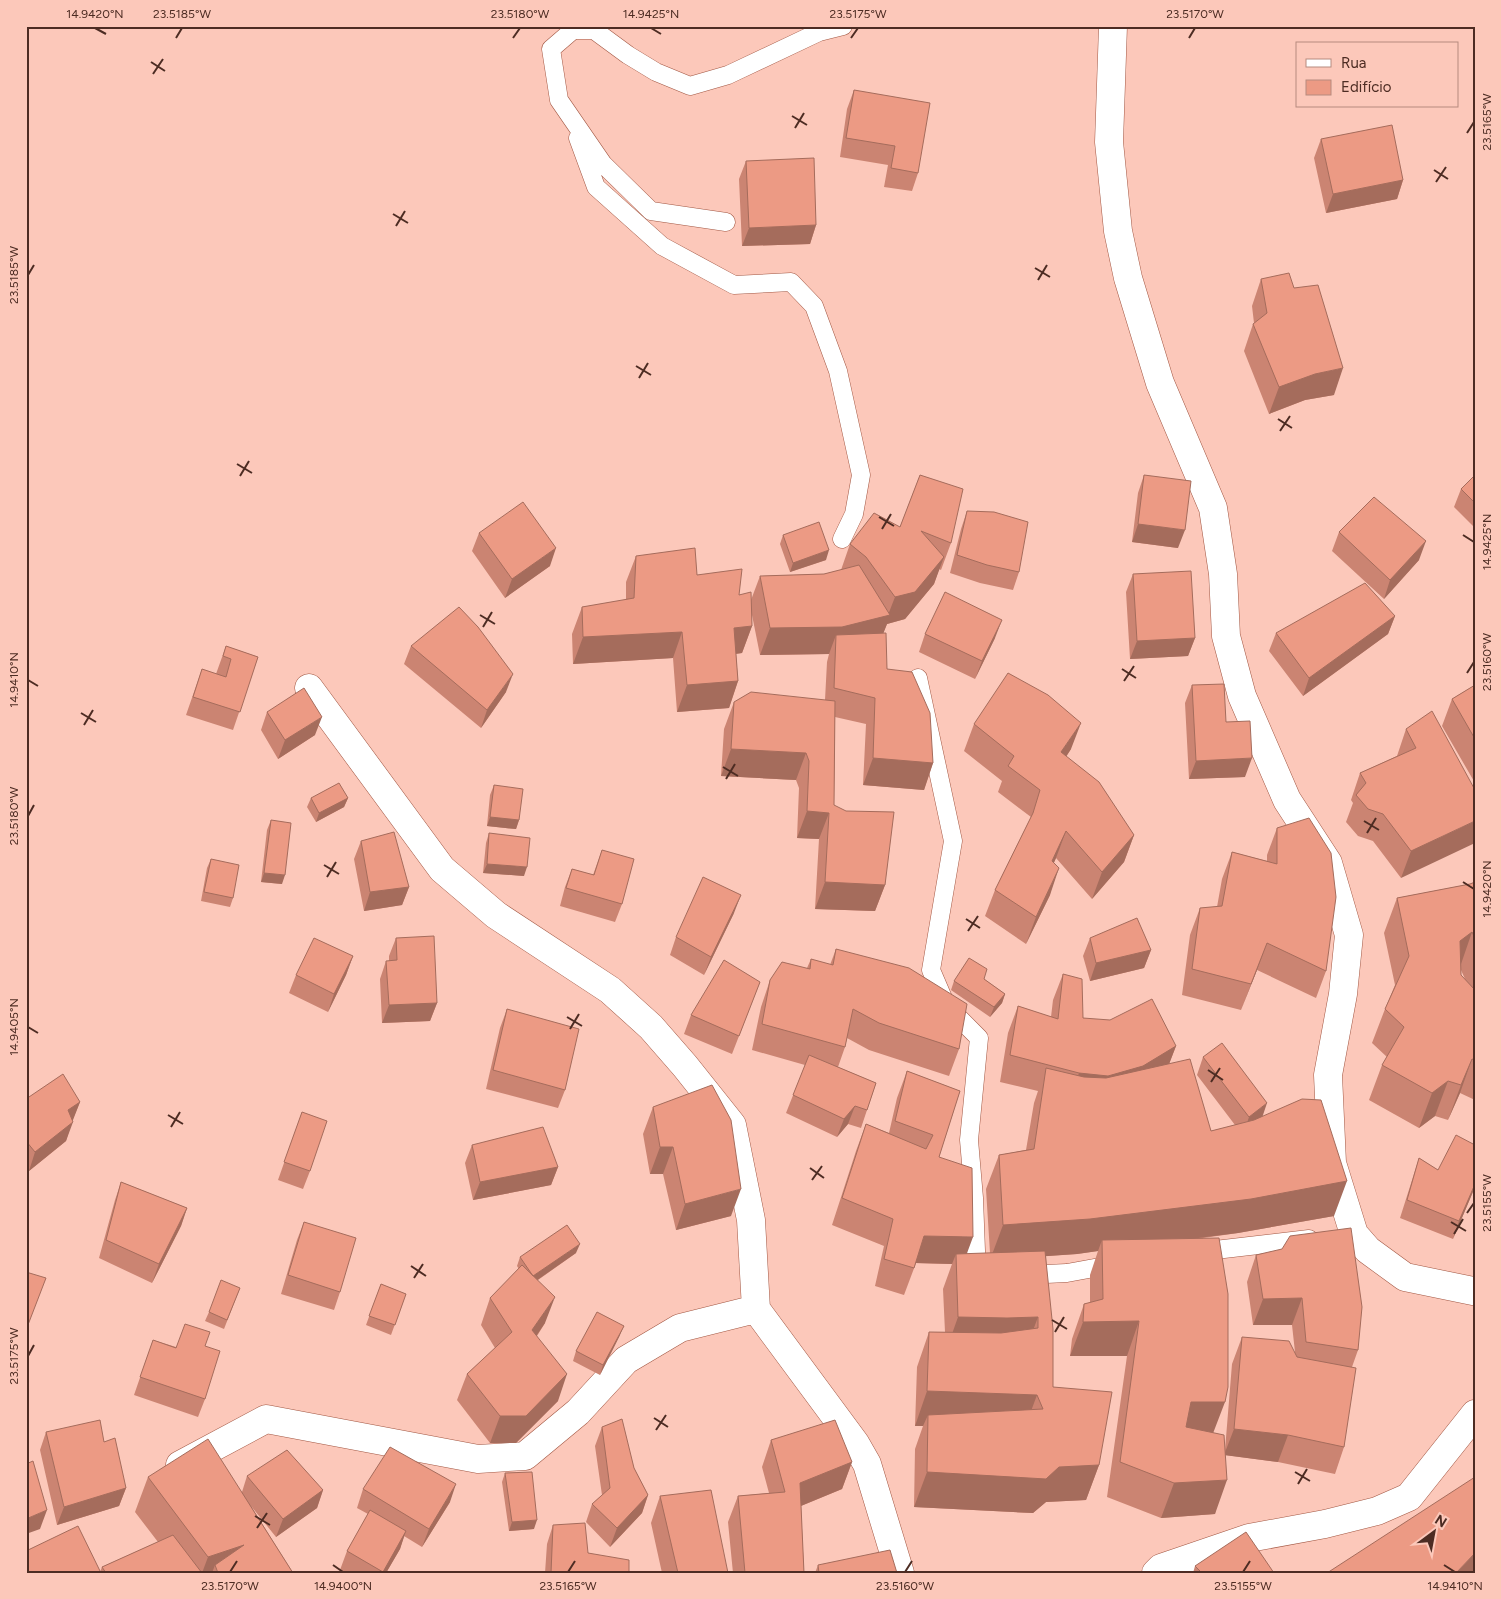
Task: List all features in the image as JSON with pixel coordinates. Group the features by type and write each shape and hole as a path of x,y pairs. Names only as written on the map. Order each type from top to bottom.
{"street":[{"path":"1113,26 1109,142 1118,231 1128,278 1160,384 1213,508 1223,574 1226,636 1242,696 1287,800 1328,863 1349,935 1343,994 1328,1075 1338,1236 1368,1250 1405,1277 1474,1287"},
{"path":"309,688 442,869 496,915 610,990 651,1027 732,1125 751,1220 756,1309 855,1443 867,1464 900,1573"},
{"path":"161,1476 206,1462 266,1419 478,1459 525,1456 578,1412 626,1360 680,1328 756,1309"},
{"path":"1156,1573 1161,1568 1249,1538 1325,1524 1377,1511 1409,1497 1473,1424"}],"lane":[{"path":"726,222 651,211 603,164 559,100 551,49 573,30 594,30 628,55 656,72 690,86 728,74 819,32 843,26"},
{"path":"569,114 596,187 662,246 734,285 791,282 814,306 838,371 861,475 854,514 842,539"},
{"path":"918,678 953,841 931,970 946,1005 979,1038 969,1140 974,1198 976,1277 994,1276"},
{"path":"1180,1254 1338,1236"},
{"path":"1012,1275 1066,1273 1133,1262"}],"building":[{"path":"854,90 930,103 918,173 891,168 895,146 846,138"},
{"path":"1392,125 1403,180 1333,194 1321,139"},
{"path":"814,158 816,225 749,228 746,161"},
{"path":"1289,273 1294,288 1318,285 1343,368 1315,374 1279,387 1253,324 1267,313 1261,279"},
{"path":"920,475 963,489 951,543 921,531 944,557 915,592 895,597 866,557 850,544 874,513 900,527"},
{"path":"1144,475 1191,481 1185,530 1138,524"},
{"path":"1475,475 1475,503 1461,489"},
{"path":"1374,497 1426,541 1390,580 1339,532"},
{"path":"523,502 556,548 512,579 479,533"},
{"path":"967,511 994,512 1028,522 1019,572 987,565 957,555"},
{"path":"819,522 829,550 793,563 783,535"},
{"path":"695,548 697,575 742,569 739,595 751,592 752,626 734,628 738,681 687,685 682,632 583,637 582,607 634,598 636,556"},
{"path":"859,565 890,615 842,627 770,628 760,576 824,574"},
{"path":"1191,571 1195,638 1137,641 1133,574"},
{"path":"1365,583 1395,616 1309,678 1276,633"},
{"path":"945,592 1002,620 982,661 925,634"},
{"path":"459,607 478,627 513,674 487,710 411,646"},
{"path":"886,633 887,669 912,672 930,713 933,763 873,758 875,698 834,688 836,635"},
{"path":"226,646 258,657 240,712 193,697 202,669 226,677 231,659 223,656"},
{"path":"1008,673 1048,695 1081,723 1061,752 1099,782 1134,835 1102,872 1066,831 1052,861 1059,868 1036,917 995,890 1033,813 1040,790 1008,766 1014,756 974,724"},
{"path":"1224,684 1226,722 1250,721 1252,758 1196,761 1192,685"},
{"path":"1475,685 1475,739 1452,699"},
{"path":"304,688 322,717 285,740 267,712"},
{"path":"751,692 835,701 834,805 846,811 894,812 885,885 825,882 829,813 807,811 809,761 806,753 731,749 734,702"},
{"path":"1432,711 1475,790 1475,821 1411,851 1383,814 1368,809 1356,795 1366,783 1360,773 1416,748 1406,729"},
{"path":"339,783 348,798 319,813 311,798"},
{"path":"494,785 523,789 519,820 490,817"},
{"path":"1309,818 1331,853 1336,897 1326,971 1267,943 1251,984 1192,969 1200,908 1222,906 1232,852 1277,864 1277,828"},
{"path":"271,820 291,823 285,875 264,873"},
{"path":"394,832 409,887 370,892 361,841"},
{"path":"489,833 530,838 527,867 487,864"},
{"path":"602,850 634,859 622,904 566,888 572,869 594,875"},
{"path":"211,859 239,865 233,898 204,892"},
{"path":"703,877 741,895 711,957 676,937"},
{"path":"1475,882 1475,938 1472,932 1460,941 1461,975 1475,990 1475,1060 1472,1059 1461,1085 1448,1081 1432,1093 1382,1065 1404,1027 1385,1009 1409,956 1397,898"},
{"path":"1137,918 1151,950 1096,963 1090,938"},
{"path":"434,936 437,1003 389,1005 386,961 397,960 396,938"},
{"path":"314,938 353,956 334,994 296,975"},
{"path":"836,949 909,968 967,1004 959,1049 879,1023 853,1009 845,1047 762,1024 770,980 782,962 810,969 811,959 833,965"},
{"path":"969,958 987,969 984,979 1005,994 994,1007 954,981"},
{"path":"724,960 760,982 739,1036 691,1015"},
{"path":"1063,974 1082,979 1083,1018 1110,1020 1152,999 1176,1046 1143,1066 1108,1076 1079,1073 1010,1055 1018,1006 1058,1019"},
{"path":"507,1009 579,1029 565,1090 493,1070"},
{"path":"1222,1043 1267,1103 1249,1117 1203,1057"},
{"path":"809,1055 876,1083 867,1110 855,1106 844,1119 793,1095"},
{"path":"1190,1059 1211,1131 1254,1120 1302,1099 1321,1100 1347,1181 1251,1199 1090,1219 1003,1225 999,1155 1034,1149 1046,1068 1084,1077 1106,1078"},
{"path":"907,1071 960,1091 939,1157 972,1168 973,1237 924,1236 914,1268 884,1259 893,1219 842,1198 866,1124 926,1149 933,1135 895,1121"},
{"path":"63,1074 80,1102 68,1110 73,1122 35,1152 26,1141 26,1099"},
{"path":"712,1085 731,1120 741,1189 685,1204 673,1147 660,1147 653,1107"},
{"path":"302,1112 327,1121 310,1171 284,1162"},
{"path":"543,1127 558,1167 480,1182 472,1145"},
{"path":"1456,1135 1475,1145 1475,1184 1459,1221 1407,1200 1419,1158 1438,1170"},
{"path":"121,1182 187,1208 159,1264 106,1240"},
{"path":"304,1222 356,1238 340,1292 288,1275"},
{"path":"567,1225 580,1244 533,1276 520,1257"},
{"path":"1351,1228 1362,1307 1358,1350 1306,1342 1302,1298 1263,1299 1256,1255 1282,1249 1290,1236"},
{"path":"1219,1238 1228,1294 1228,1387 1225,1402 1191,1402 1186,1427 1224,1435 1227,1480 1174,1483 1120,1462 1139,1321 1083,1322 1084,1304 1103,1299 1102,1240"},
{"path":"1045,1251 1053,1329 1053,1387 1112,1392 1099,1465 1059,1467 1046,1479 927,1472 928,1415 1043,1409 1037,1395 927,1391 929,1332 1001,1333 1038,1328 1038,1317 958,1317 956,1254"},
{"path":"522,1265 555,1297 532,1330 567,1374 526,1416 500,1416 467,1374 512,1332 490,1298"},
{"path":"26,1272 46,1278 26,1330"},
{"path":"221,1280 240,1288 227,1320 209,1312"},
{"path":"381,1284 406,1294 395,1325 369,1316"},
{"path":"597,1312 624,1326 603,1365 576,1351"},
{"path":"185,1324 210,1332 205,1346 220,1351 205,1399 140,1377 153,1340 176,1348"},
{"path":"1242,1337 1289,1341 1297,1357 1356,1368 1344,1447 1288,1435 1234,1429"},
{"path":"622,1419 634,1468 648,1495 617,1528 592,1504 610,1488 602,1427"},
{"path":"100,1420 104,1442 115,1438 126,1488 64,1507 46,1432"},
{"path":"835,1420 852,1462 800,1483 804,1573 745,1573 738,1496 785,1492 771,1440"},
{"path":"208,1439 293,1573 218,1573 215,1565 244,1545 208,1557 148,1477"},
{"path":"390,1447 456,1484 429,1529 363,1489"},
{"path":"287,1450 323,1490 283,1519 247,1476"},
{"path":"33,1461 47,1510 26,1519 26,1464"},
{"path":"532,1472 537,1520 512,1522 505,1473"},
{"path":"1475,1477 1475,1553 1456,1573 1327,1573"},
{"path":"711,1490 728,1573 678,1573 660,1496"},
{"path":"370,1510 406,1531 383,1572 347,1551"},
{"path":"585,1523 588,1553 629,1560 629,1573 551,1573 553,1525"},
{"path":"78,1526 101,1573 26,1573 26,1551"},
{"path":"1246,1532 1274,1573 1202,1573 1195,1566"},
{"path":"173,1535 202,1573 106,1573 102,1567"},
{"path":"890,1550 897,1573 819,1573 818,1565"}]}
